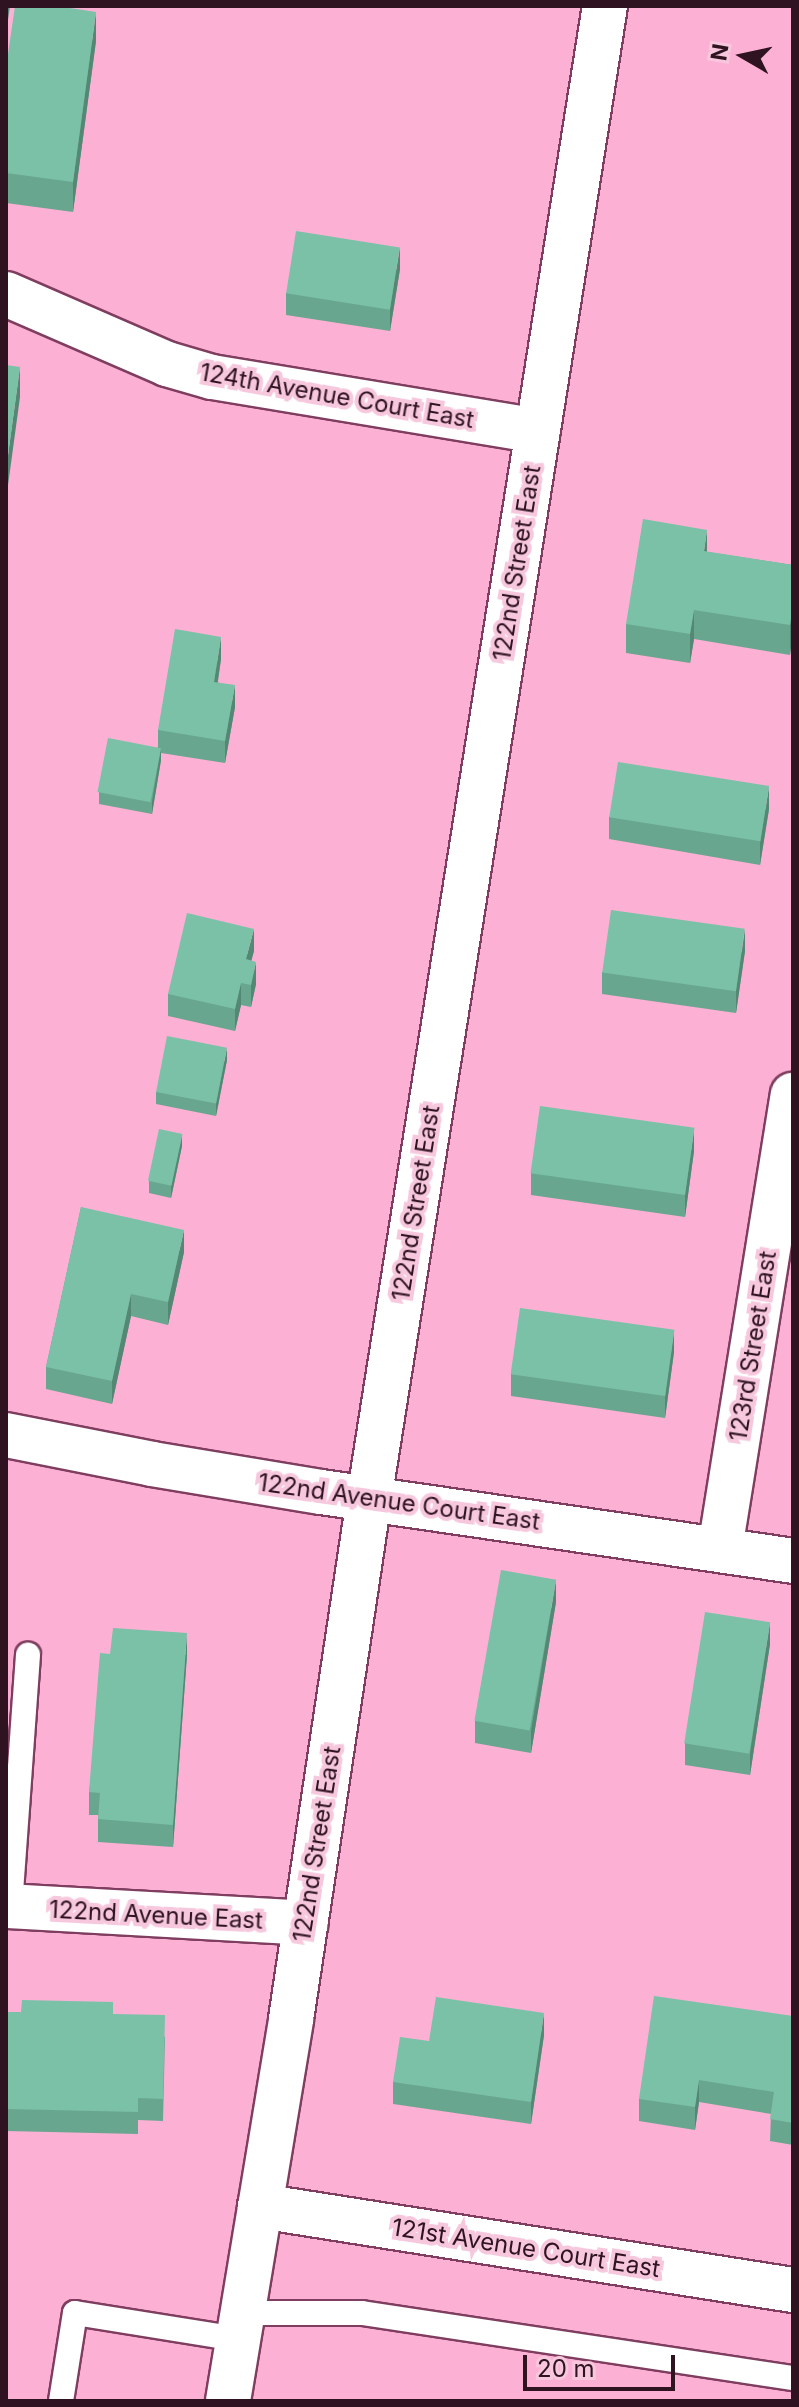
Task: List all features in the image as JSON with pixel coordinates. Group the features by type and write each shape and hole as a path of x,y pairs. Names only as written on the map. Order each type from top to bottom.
{"street":[{"name":"122nd Street East","path":"228,2401 306,1923 369,1499 605,6"},
{"name":"124th Avenue Court East","path":"6,294 167,364 212,377 538,431"},
{"name":"123rd Street East","path":"720,1549 793,1095"},
{"name":"122nd Avenue Court East","path":"6,1435 152,1464 369,1499 793,1561"},
{"name":"122nd Avenue East","path":"8,1906 306,1923"},
{"name":"121st Avenue Court East","path":"260,2206 793,2290"}],"lane":[{"path":"8,1906 28,1655"},
{"path":"61,2401 75,2313 240,2326 362,2313 793,2378"}],"building":[{"path":"15,6 57,6 96,12 73,182 6,173 6,68"},
{"path":"296,231 400,247 390,310 286,293"},
{"path":"6,365 20,367 6,470"},
{"path":"643,519 707,530 704,551 793,565 790,625 694,610 690,634 626,624"},
{"path":"175,629 221,637 214,682 235,685 225,741 158,730"},
{"path":"108,738 161,748 151,802 98,792"},
{"path":"618,762 769,786 760,841 609,817"},
{"path":"611,910 745,929 736,991 602,972"},
{"path":"187,913 254,929 246,959 256,962 251,985 241,983 235,1009 168,994"},
{"path":"167,1036 227,1048 216,1104 156,1092"},
{"path":"540,1106 694,1128 685,1195 531,1173"},
{"path":"159,1129 182,1134 171,1186 148,1181"},
{"path":"81,1207 184,1230 168,1302 131,1294 112,1381 46,1367"},
{"path":"520,1308 674,1330 665,1396 511,1374"},
{"path":"501,1570 556,1580 530,1730 474,1721"},
{"path":"705,1612 770,1622 749,1754 684,1743"},
{"path":"113,1628 187,1633 173,1825 98,1819 100,1793 89,1792 100,1653 110,1654"},
{"path":"654,1996 793,2016 793,2123 770,2119 774,2092 699,2080 695,2107 639,2099"},
{"path":"436,1997 544,2013 531,2102 393,2082 400,2037 429,2041"},
{"path":"22,2000 113,2002 113,2014 165,2015 163,2099 138,2098 138,2112 6,2109 6,2012 21,2012"}]}
